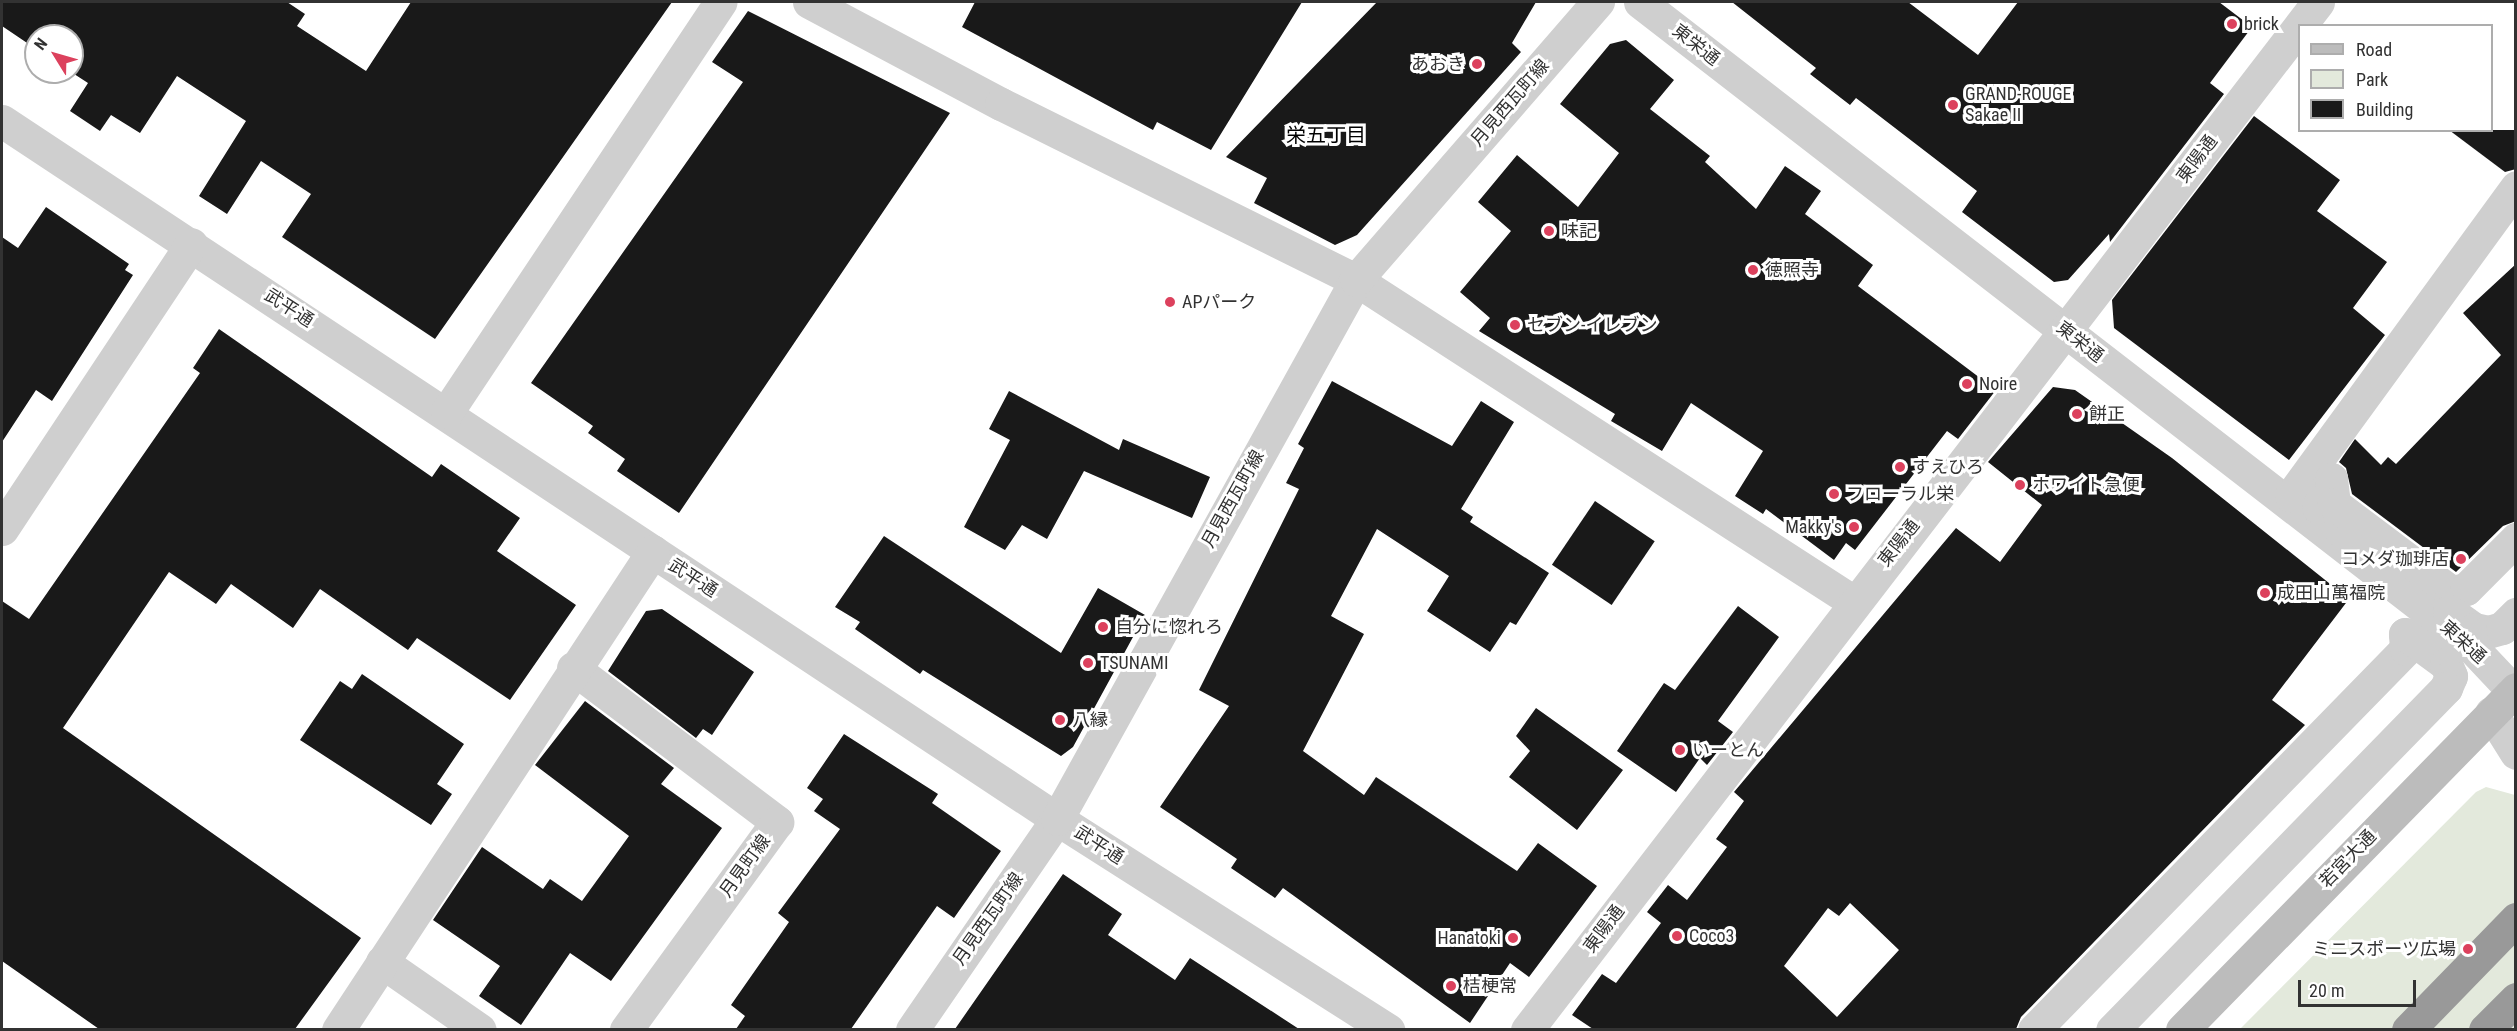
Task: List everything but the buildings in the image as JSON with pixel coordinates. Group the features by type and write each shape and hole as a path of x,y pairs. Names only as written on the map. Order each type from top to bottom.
{"highway":[{"path":"2408,1029 2516,919"},
{"path":"2485,1029 2516,999"}],"street":[{"path":"447,412 720,2"},
{"path":"810,2 1001,104 1356,280 1854,602"},
{"name":"月見西瓦町線","path":"912,1029 1057,819 1356,280 1598,2"},
{"name":"東栄通","path":"1640,2 2465,640 2507,698 2516,753"},
{"name":"東陽通","path":"2301,24 2318,2"},
{"name":"東陽通","path":"1527,1029 2298,28"},
{"name":"武平通","path":"2,121 447,412 1057,819 1388,1029"},
{"path":"2287,502 2516,187"},
{"path":"2,529 191,244"},
{"path":"2516,539 2466,589 2451,592 2334,504 2331,479 2317,501 2325,518 2474,629 2495,631 2516,614"},
{"path":"338,1029 573,668 653,551"},
{"path":"2034,1029 2406,649 2405,634 2446,664 2451,676 2446,688 2112,1029"},
{"name":"月見町線","path":"573,668 777,822 626,1029"},
{"name":"若宮大通","path":"2182,1029 2507,698"},
{"path":"382,962 480,1029"}],"green space":[{"path":"2486,787 2515,795 2515,1029 2239,1030 2476,792"}],"place":[{"name":"brick","path":"2232,24"},
{"name":"あおき","path":"1477,64"},
{"name":"GRAND-ROUGE Sakae II","path":"1953,105"},
{"name":"味記","path":"1549,231"},
{"name":"徳照寺","path":"1753,270"},
{"name":"APパーク","path":"1170,302"},
{"name":"セブン-イレブン","path":"1515,325"},
{"name":"Noire","path":"1967,384"},
{"name":"餅正","path":"2077,414"},
{"name":"すえひろ","path":"1900,467"},
{"name":"ホワイト急便","path":"2020,485"},
{"name":"フローラル栄","path":"1834,494"},
{"name":"Makky's","path":"1854,527"},
{"name":"コメダ珈琲店","path":"2461,559"},
{"name":"成田山萬福院","path":"2265,593"},
{"name":"自分に惚れろ","path":"1103,627"},
{"name":"TSUNAMI","path":"1088,663"},
{"name":"八縁","path":"1060,720"},
{"name":"いーとん","path":"1680,750"},
{"name":"Coco3","path":"1677,936"},
{"name":"Hanatoki","path":"1513,938"},
{"name":"ミニスポーツ広場","path":"2468,949"},
{"name":"桔梗常","path":"1451,986"}],"district":[{"name":"栄五丁目","path":"1326,135"}]}
